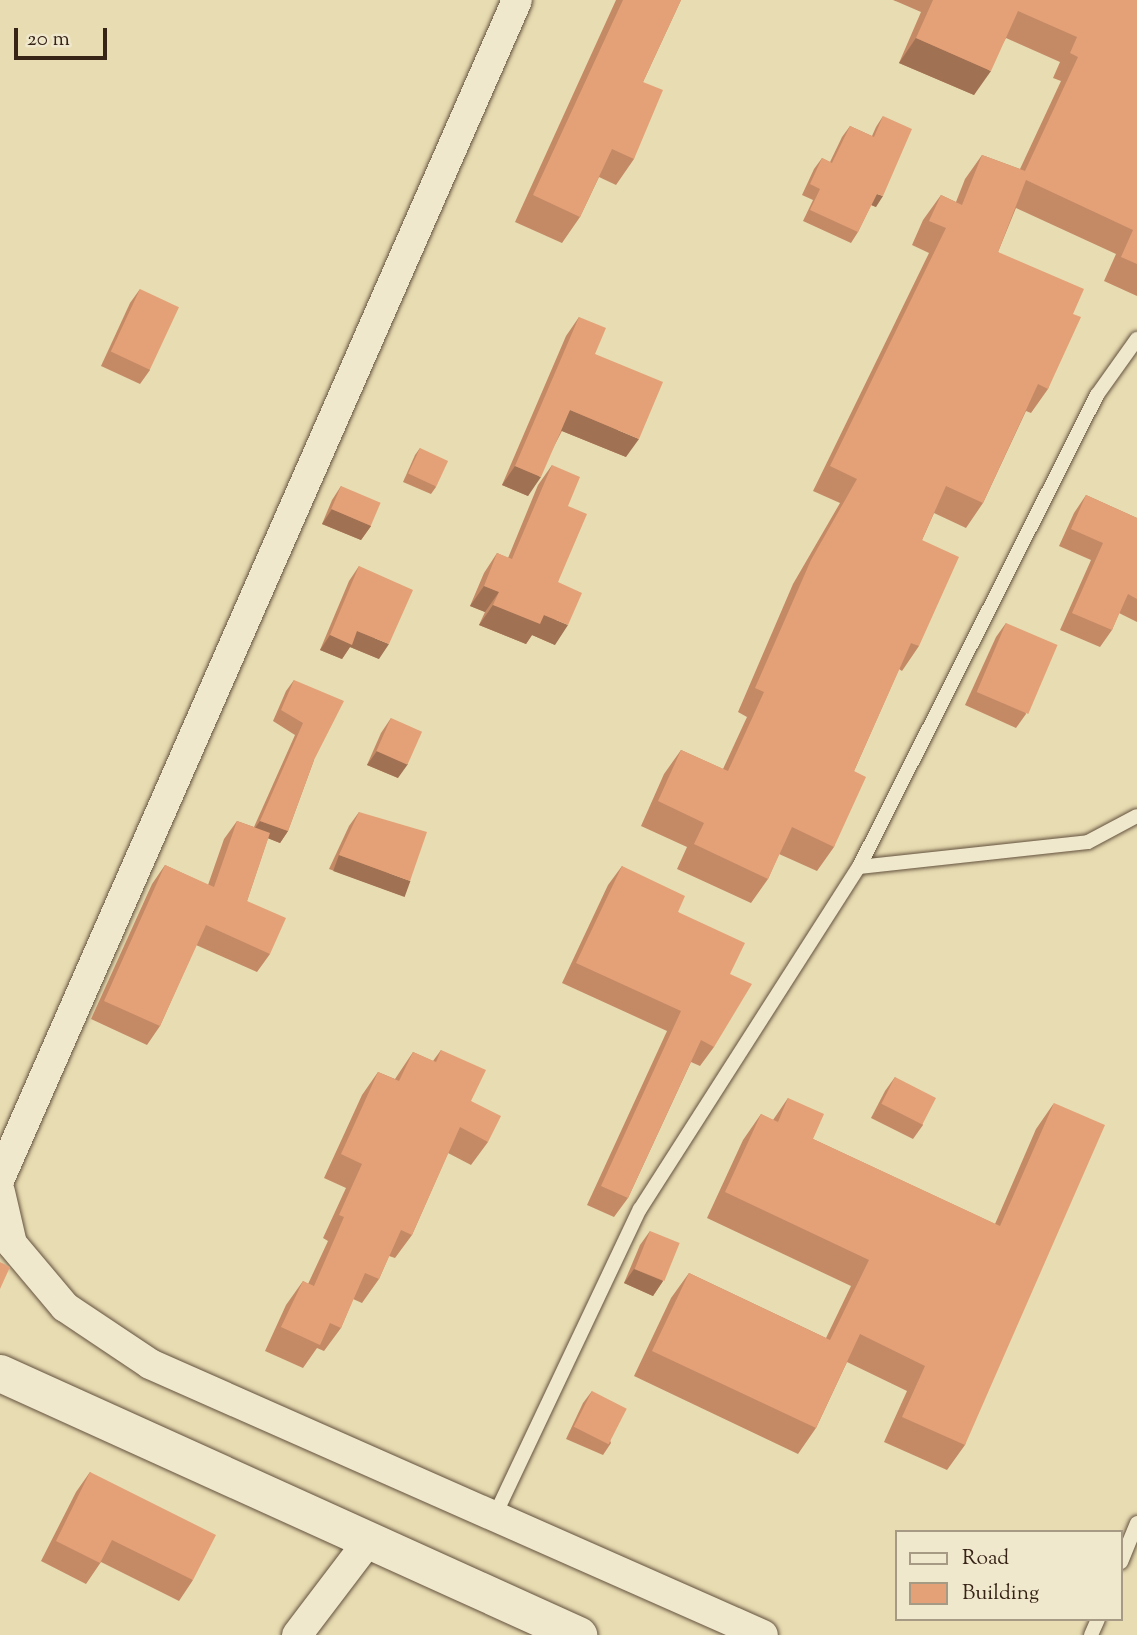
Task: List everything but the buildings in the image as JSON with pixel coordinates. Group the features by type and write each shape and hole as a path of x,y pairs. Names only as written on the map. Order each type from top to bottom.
{"street":[{"path":"0,1178 517,0"},
{"path":"0,1192 12,1244 65,1307 150,1364 496,1513 763,1635"},
{"path":"0,1373 578,1635"},
{"path":"297,1635 369,1540"}],"lane":[{"path":"496,1513 640,1209 859,867 1097,395 1137,339"},
{"path":"859,867 1088,842 1137,816"},
{"path":"1123,1557 1137,1523"}]}
